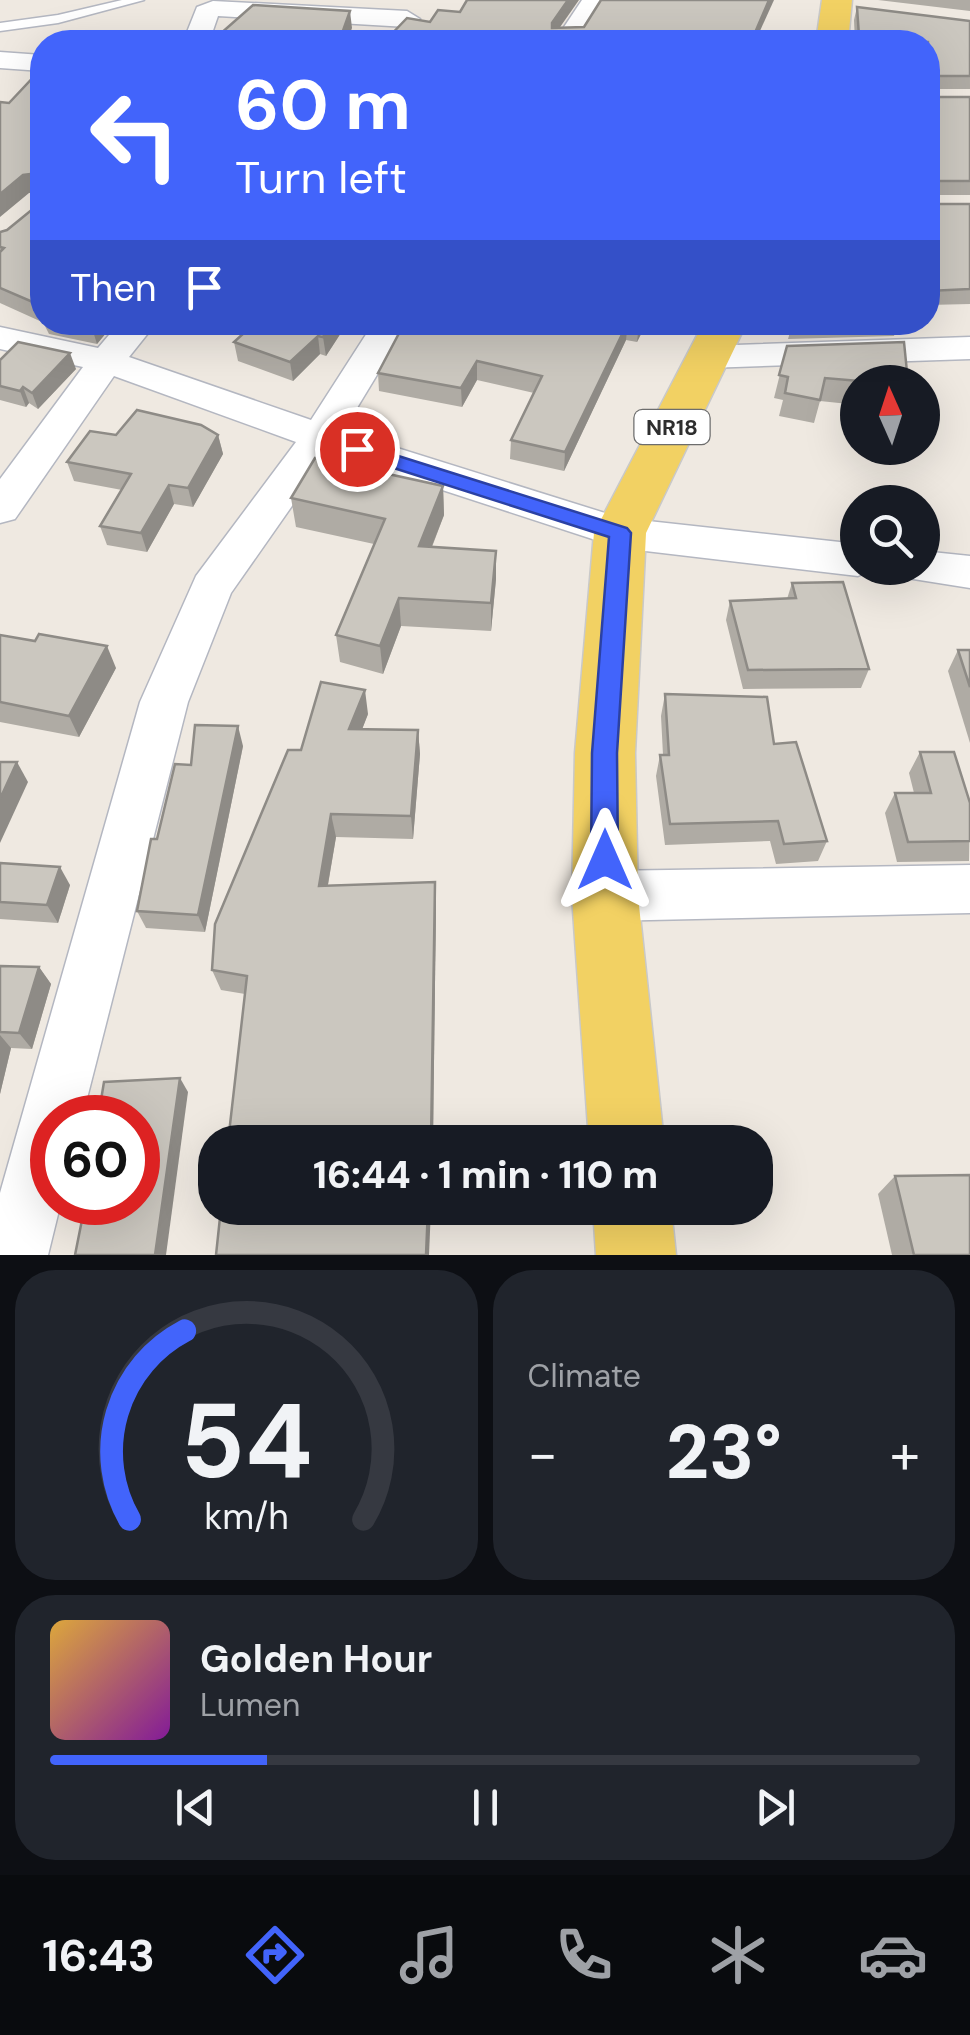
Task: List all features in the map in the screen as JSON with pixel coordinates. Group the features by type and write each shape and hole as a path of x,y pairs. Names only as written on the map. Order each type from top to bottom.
{"main road":[{"name":"NR18","path":"625,1125 605,896 604,753 620,533 716,340"},
{"path":"633,1225 636,1255"}],"street":[{"path":"575,30 594,0"},
{"path":"200,30 206,12 226,8 407,19 398,30"},
{"path":"0,60 30,61"},
{"path":"0,509 129,335"},
{"path":"15,1255 164,702 211,588 320,437 384,335"},
{"path":"0,338 106,361 320,437 620,533 840,558"},
{"path":"716,340 970,348"},
{"path":"940,569 970,572"},
{"path":"605,896 970,889"}],"lane":[{"path":"0,27 58,19 138,0"}],"building":[{"path":"467,0 568,0 552,28 584,27 601,0 769,0 756,30 396,30 407,18 430,22 438,10 460,12"},
{"path":"253,5 350,11 343,30 225,30"},
{"path":"857,7 970,21 970,76 940,76 940,30 859,30"},
{"path":"30,81 30,174 23,175 0,194 0,102 9,103"},
{"path":"940,97 970,97 970,181 940,181"},
{"path":"940,204 970,204 970,289 940,290"},
{"path":"30,211 30,301 0,288 0,252 4,248 0,247 0,232"},
{"path":"242,335 324,335 318,336 290,362 234,342"},
{"path":"398,335 622,335 565,452 511,440 542,376 477,361 461,388 378,373"},
{"path":"18,342 70,353 32,393 23,387 20,391 0,386 0,360"},
{"path":"904,342 906,365 840,365 840,379 825,378 820,400 785,393 788,377 779,375 787,346"},
{"path":"137,410 201,425 218,435 188,488 169,485 141,533 100,526 131,474 67,462 90,431 116,435"},
{"path":"315,458 443,486 419,546 496,551 491,603 399,598 380,646 336,635 385,519 291,498"},
{"path":"792,583 844,585 869,669 748,670 730,601 796,598"},
{"path":"39,634 107,646 69,716 0,702 0,635 35,641"},
{"path":"958,650 970,650 970,687"},
{"path":"321,682 365,690 349,729 418,730 411,816 331,814 319,886 435,882 431,1125 230,1125 247,976 212,970 215,924 288,750 301,750"},
{"path":"665,694 767,697 774,744 796,742 827,841 784,844 778,821 670,824 660,755 669,755"},
{"path":"195,725 238,726 198,915 137,911 151,839 157,839 175,764 191,765"},
{"path":"920,752 954,752 970,803 970,841 908,842 895,793 931,793"},
{"path":"0,762 17,762 0,799"},
{"path":"0,863 60,867 47,905 0,902"},
{"path":"0,966 39,967 19,1033 0,1032"},
{"path":"180,1078 160,1220 160,1095 102,1095 104,1082"},
{"path":"970,1175 970,1255 914,1255 895,1176"},
{"path":"81,1225 159,1225 155,1255 75,1255"},
{"path":"219,1225 427,1225 426,1255 216,1255"}],"route":[{"path":"357,449 620,533 604,753 605,860"}]}
